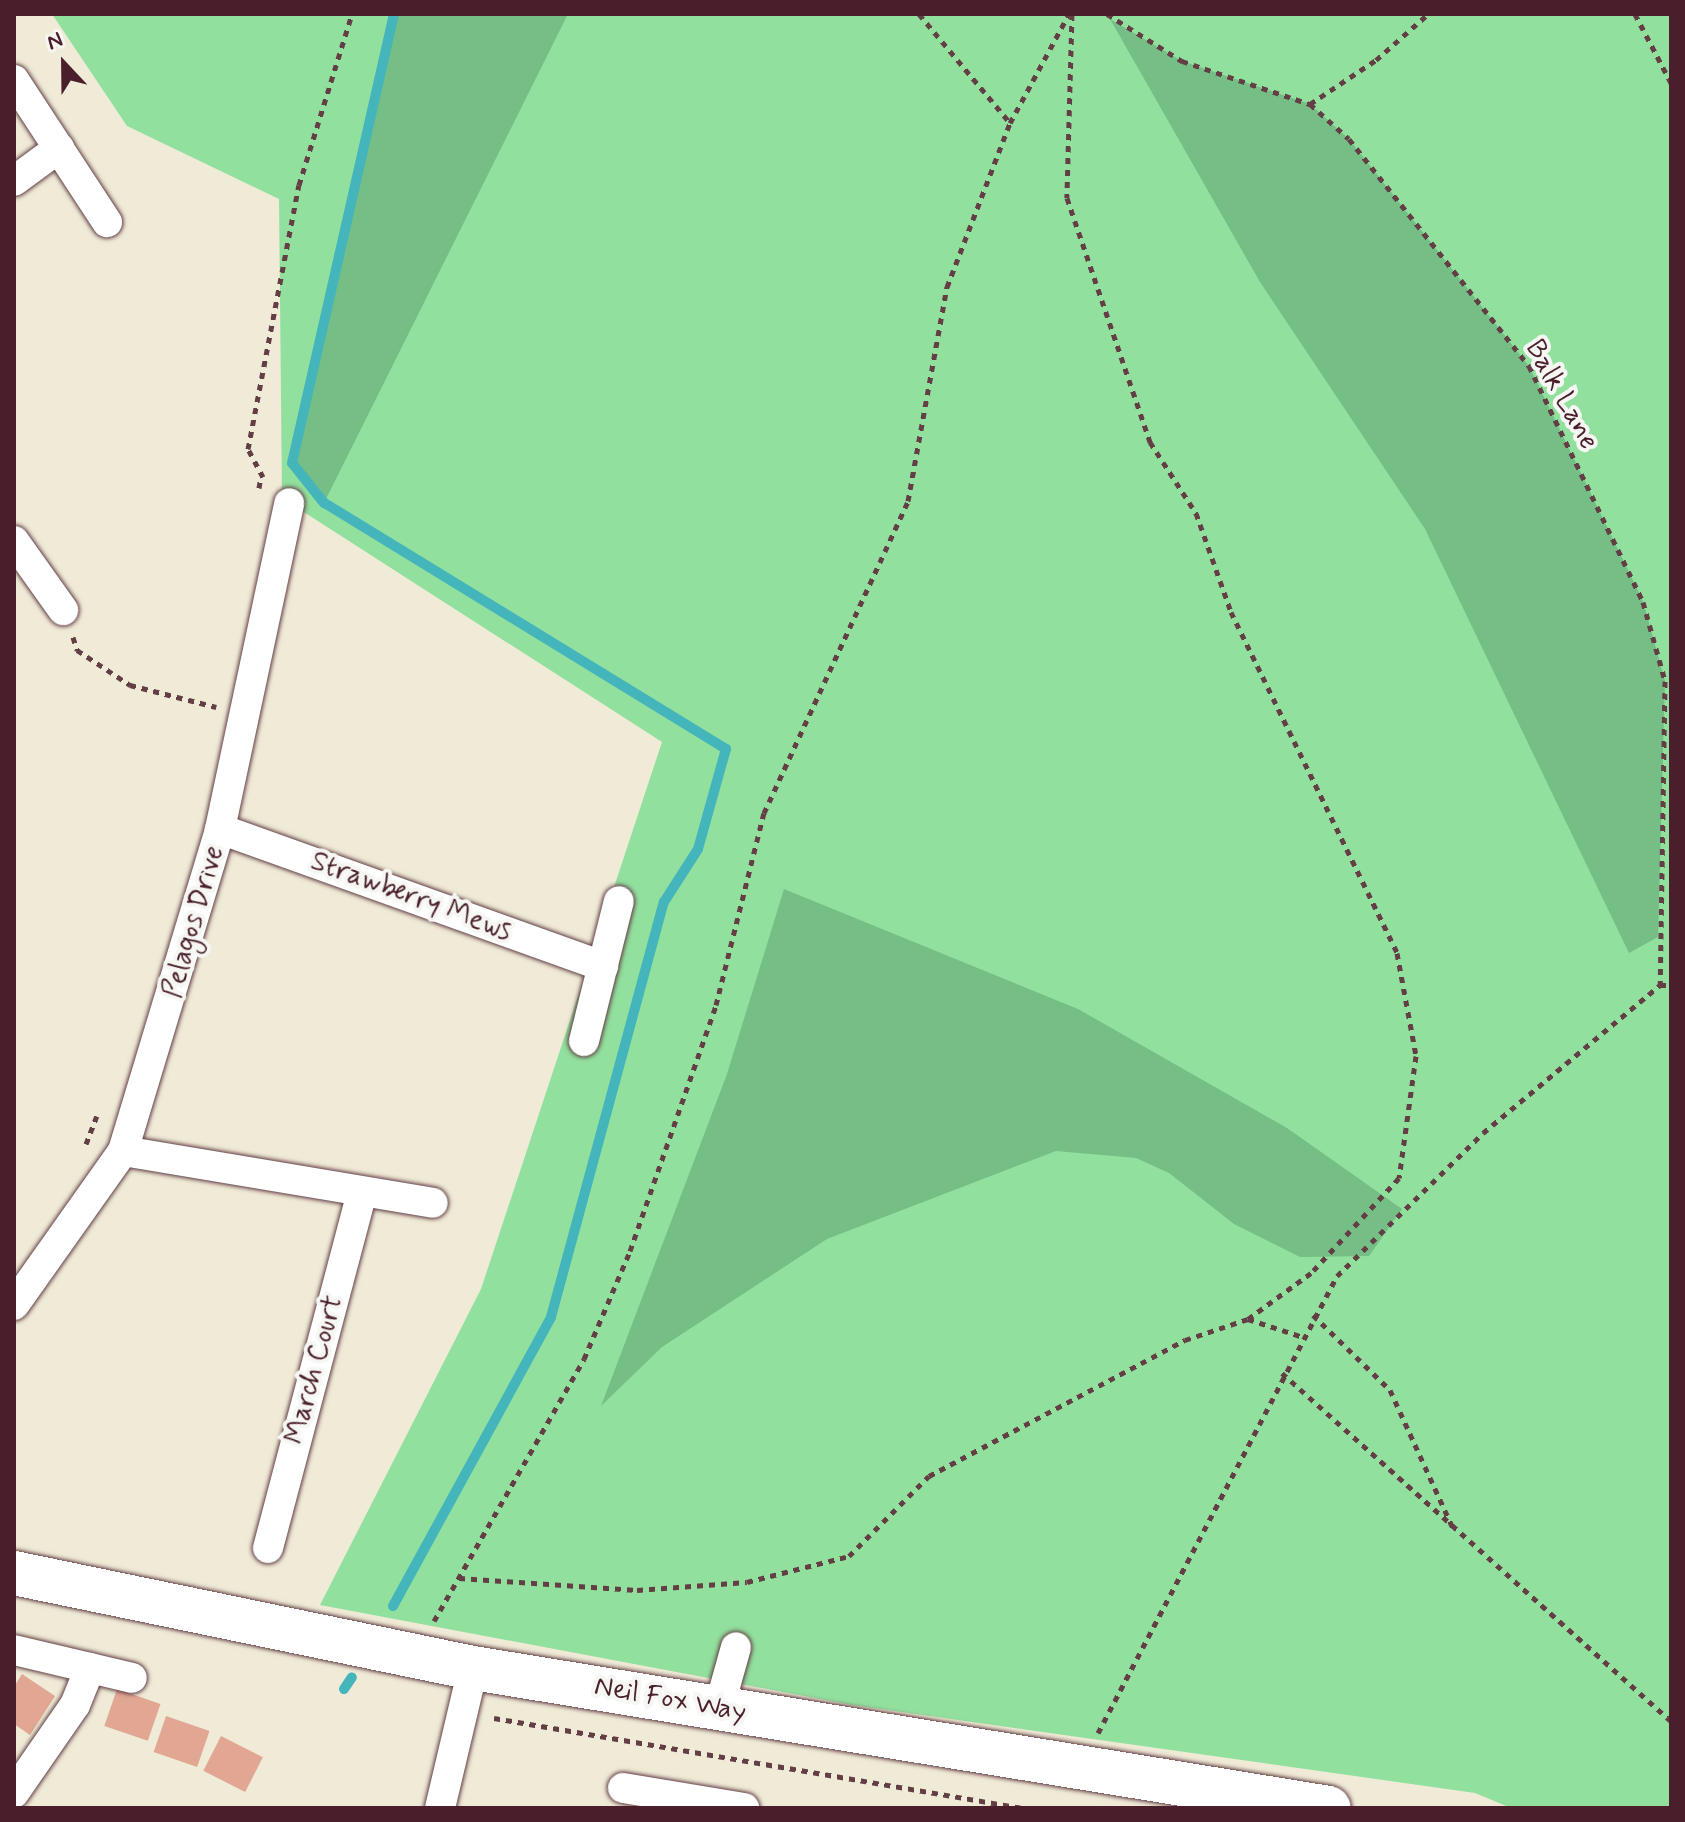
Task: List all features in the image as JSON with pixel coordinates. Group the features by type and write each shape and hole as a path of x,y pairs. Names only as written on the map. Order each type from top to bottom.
{"main road":[{"name":"Neil Fox Way","path":"14,1573 473,1668 1329,1808"}],"street":[{"path":"14,80 107,222"},
{"path":"14,181 59,148"},
{"name":"Pelagos Drive","path":"14,1305 123,1151 220,829 248,716 289,503"},
{"path":"18,556 63,610"},
{"name":"Strawberry Mews","path":"220,829 603,966"},
{"path":"584,1041 619,901"},
{"path":"123,1151 433,1203"},
{"name":"March Court","path":"268,1548 362,1192"},
{"path":"719,1708 736,1647"},
{"path":"14,1650 132,1678"},
{"path":"14,1793 75,1705 90,1668"},
{"path":"440,1808 473,1668"},
{"path":"623,1788 730,1807"}],"path":[{"path":"289,503 261,476 248,449 299,185 352,14"},
{"path":"919,14 1010,123"},
{"path":"414,1657 584,1359 630,1251 716,1005 764,813 908,501 947,287 1010,123 1070,14"},
{"path":"459,1578 637,1590 747,1582 849,1556 929,1476 1185,1340 1248,1319 1311,1273 1399,1178 1416,1056 1397,953 1231,612 1196,513 1150,442 1067,198 1070,14"},
{"name":"Balk Lane","path":"1107,14 1182,61 1310,104 1349,139 1529,366 1643,602 1665,681 1668,731 1660,985"},
{"path":"1310,104 1376,60 1428,14"},
{"path":"1635,14 1671,83"},
{"path":"255,506 261,476"},
{"path":"63,610 77,650 130,685 248,716"},
{"path":"211,721 217,691"},
{"path":"1080,1767 1300,1336 1337,1276 1460,1154 1660,985 1671,985"},
{"path":"80,1157 104,1099"},
{"path":"1313,1315 1390,1390 1454,1528"},
{"path":"1248,1319 1300,1336"},
{"path":"1282,1373 1671,1721"},
{"path":"463,1712 1023,1808"}],"green space":[{"path":"52,14 1671,14 1671,1808 1511,1808 1475,1793 852,1705 320,1605 481,1289 662,742 282,498 279,199 127,126"},
{"path":"394,14 568,14 324,503 298,476 292,444"},
{"path":"1110,19 1182,61 1310,104 1349,139 1529,366 1643,601 1665,681 1658,937 1629,953 1425,529 1260,282"},
{"path":"784,889 1078,1009 1287,1128 1402,1209 1369,1256 1300,1257 1234,1224 1169,1173 1136,1158 1056,1151 827,1239 662,1347 601,1406 727,1074"}],"building":[{"path":"22,1674 55,1696 30,1735 14,1724 14,1687"},
{"path":"117,1689 160,1704 148,1741 104,1726"},
{"path":"166,1716 209,1731 197,1767 154,1752"},
{"path":"221,1736 263,1757 245,1792 203,1771"}],"waterway":[{"path":"393,1606 551,1317 664,902 698,849 726,749 324,503 292,463 394,14"},
{"path":"344,1689 352,1677"}]}
